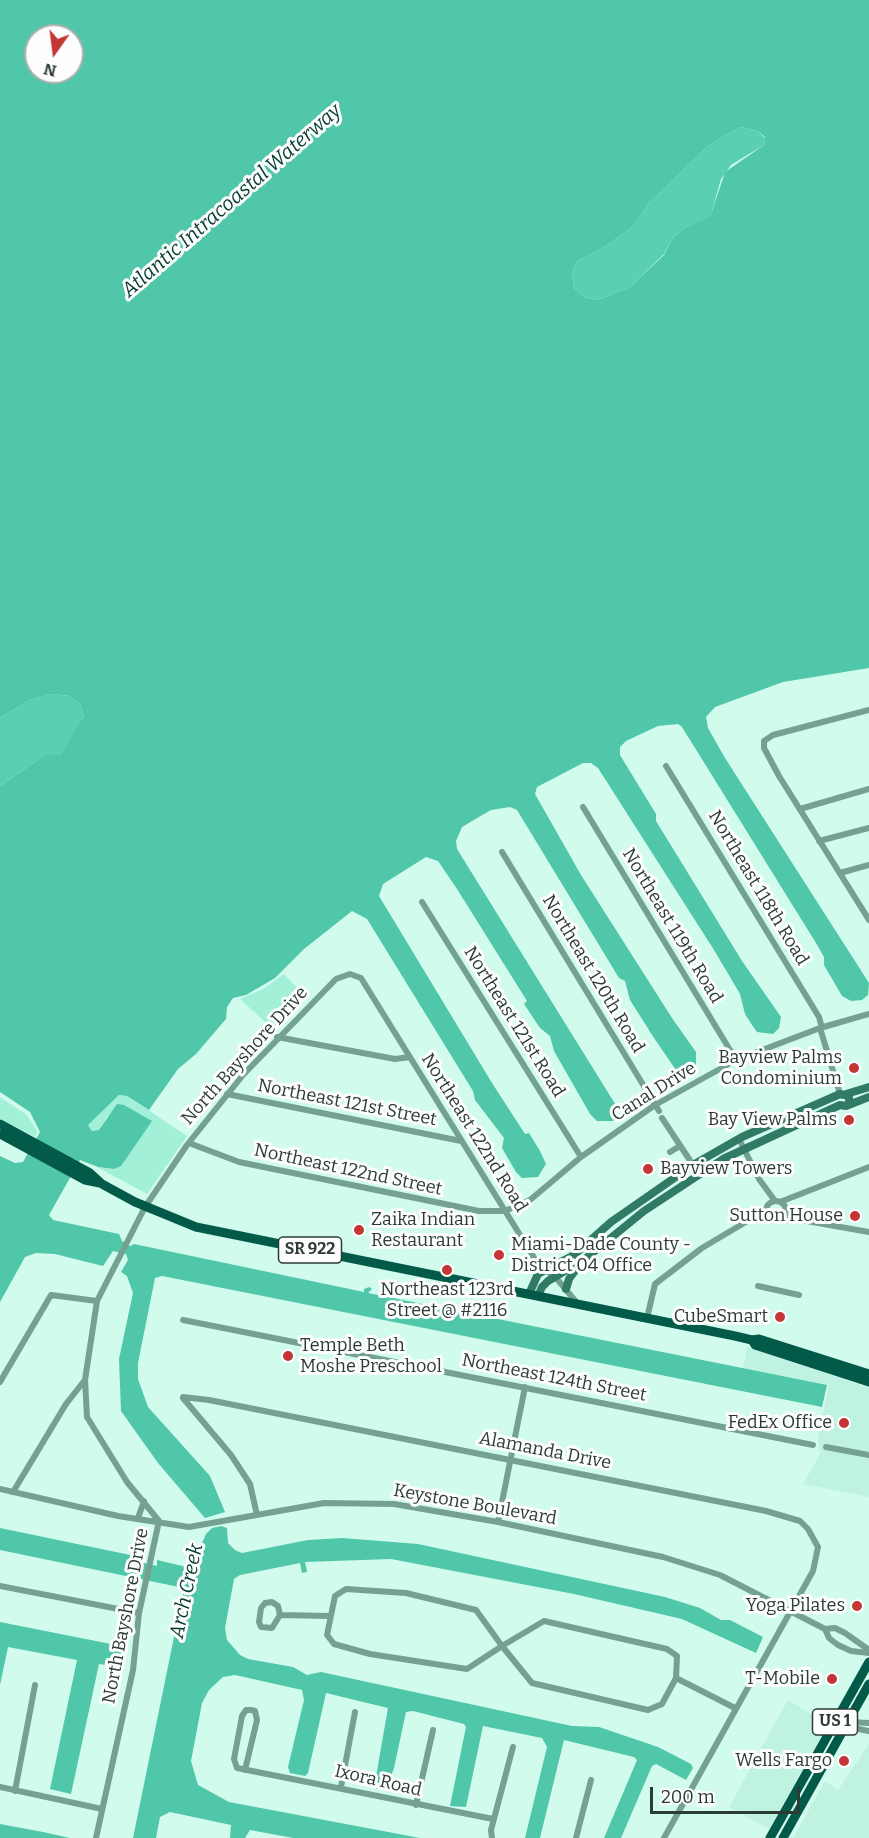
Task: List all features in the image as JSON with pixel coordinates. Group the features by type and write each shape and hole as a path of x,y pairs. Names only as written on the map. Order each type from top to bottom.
{"main road":[{"name":"SR 922","path":"0,1124 26,1143 145,1207 202,1228 752,1340 759,1339 869,1382"},
{"name":"SR 922","path":"0,1134 26,1143"},
{"name":"SR 922","path":"836,1368 852,1369 869,1374"},
{"name":"US 1","path":"770,1838 869,1662"},
{"name":"US 1","path":"783,1838 869,1684"},
{"path":"847,1722 846,1710 849,1697"},
{"path":"834,1723 837,1726 834,1747"}],"street":[{"path":"869,710 768,737 764,748 819,842 869,920"},
{"name":"Northeast 118th Road","path":"666,766 819,1017 842,1098"},
{"path":"800,808 869,789"},
{"name":"Northeast 119th Road","path":"583,807 736,1060"},
{"path":"819,842 869,828"},
{"name":"Northeast 120th Road","path":"502,852 699,1174"},
{"path":"840,873 869,865"},
{"name":"Northeast 121st Road","path":"422,902 581,1157"},
{"name":"North Bayshore Drive","path":"96,1838 133,1670 140,1613 159,1521 127,1482 87,1418 85,1380 97,1301 145,1207 189,1143 227,1094 277,1037 336,979 350,974"},
{"name":"Northeast 122nd Road","path":"350,974 361,978 538,1264 555,1277 577,1304"},
{"name":"Canal Drive","path":"505,1211 530,1200 581,1157 659,1112 736,1060 821,1028 869,1014"},
{"path":"277,1037 395,1059 410,1057"},
{"path":"534,1295 534,1280 546,1270 574,1255 611,1222 693,1165 739,1139 869,1087"},
{"name":"Northeast 121st Street","path":"227,1094 461,1141"},
{"path":"534,1295 555,1277 585,1259 644,1211 699,1174 842,1098 869,1097"},
{"path":"739,1139 764,1187 786,1210 801,1220"},
{"name":"Northeast 122nd Street","path":"189,1143 209,1153 250,1164 469,1210 505,1211"},
{"path":"670,1152 680,1146"},
{"path":"647,1318 655,1284 702,1248 752,1219 767,1207 869,1167"},
{"path":"764,1187 768,1218"},
{"path":"780,1221 796,1195"},
{"path":"752,1219 801,1220 869,1232"},
{"path":"566,1289 570,1276 585,1259"},
{"path":"758,1286 799,1294"},
{"path":"0,1382 51,1295 97,1301"},
{"name":"Northeast 124th Street","path":"183,1320 813,1445"},
{"path":"13,1492 66,1404 85,1380"},
{"path":"498,1522 525,1387"},
{"name":"Alamanda Drive","path":"257,1515 250,1484 231,1455 183,1397 209,1400 766,1511 800,1521 808,1529 818,1547 813,1571 792,1611"},
{"path":"826,1447 869,1455"},
{"name":"Keystone Boulevard","path":"0,1490 189,1527 324,1503 394,1504 498,1522 663,1557 720,1575 825,1629 835,1628 845,1633 869,1652"},
{"path":"138,1518 144,1501"},
{"path":"0,1586 140,1613"},
{"path":"502,1646 467,1668 370,1654 334,1644 327,1635 335,1596 346,1589 406,1593 476,1610 502,1646 532,1683 648,1710 662,1704 676,1678 677,1656 668,1648 543,1621 502,1646"},
{"path":"272,1602 278,1606 280,1615 272,1628 261,1627 259,1622 261,1608 265,1603 272,1602"},
{"path":"664,1838 735,1708 792,1611"},
{"path":"280,1615 330,1616"},
{"name":"Keystone Boulevard","path":"825,1629 829,1638 838,1645 851,1651 869,1652"},
{"path":"676,1678 735,1708"},
{"path":"15,1791 35,1685"},
{"name":"Ixora Road","path":"245,1770 256,1720 255,1711 250,1710 246,1710 242,1716 234,1759 237,1768 245,1770 340,1787 416,1805 494,1819"},
{"path":"340,1787 355,1712"},
{"path":"847,1722 869,1722"},
{"path":"847,1722 853,1728 869,1731"},
{"path":"416,1805 433,1730"},
{"path":"492,1838 494,1819 513,1747"},
{"path":"576,1838 591,1780"},
{"path":"0,1787 102,1809"}],"shaded area":[{"path":"740,127 758,131 765,138 764,145 731,165 721,179 710,218 684,228 672,239 664,254 630,287 598,300 584,297 574,288 572,274 577,261 603,248 634,226 648,204 708,146"},
{"path":"53,694 69,696 80,704 84,716 67,750 61,755 45,755 0,786 0,718 29,700"},
{"path":"284,974 306,997 274,1030 240,999 263,989"},
{"path":"119,1095 127,1096 187,1136 147,1194 97,1167 113,1169 108,1115 99,1130 92,1131 88,1125"},
{"path":"0,1097 27,1115 37,1131 36,1137 0,1119"},
{"path":"747,1347 869,1388 869,1497 803,1484 820,1454 818,1438 829,1385 743,1369"},
{"path":"788,1700 828,1724 769,1829 729,1807"},
{"path":"869,1744 869,1838 793,1838 825,1781 838,1790"}],"water":[{"name":"Atlantic Intracoastal Waterway","path":"0,0 869,0 869,668 783,682 715,707 706,717 708,728 725,758 869,983 868,995 862,1000 851,1001 842,996 824,965 824,957 816,943 682,727 678,724 658,726 626,741 620,747 620,755 656,814 656,821 742,961 781,1017 779,1028 773,1034 757,1032 752,1025 745,1014 740,994 714,950 598,768 591,763 583,763 537,787 535,794 581,875 696,1052 696,1066 692,1073 678,1073 654,1038 630,1000 625,981 619,978 517,810 510,807 491,810 462,827 456,841 457,849 617,1107 617,1116 613,1121 597,1121 590,1114 554,1051 550,1036 540,1028 524,1004 527,1001 457,889 438,861 426,857 383,884 379,896 492,1083 525,1134 529,1133 540,1151 546,1164 538,1177 522,1178 516,1172 502,1148 504,1138 475,1100 473,1091 367,919 352,911 304,949 275,978 246,995 233,998 227,1007 226,1019 196,1054 178,1069 149,1110 127,1096 119,1095 88,1125 92,1131 99,1130 117,1104 124,1105 152,1121 121,1166 114,1169 98,1167 80,1160 49,1215 53,1220 119,1234 122,1241 130,1246 134,1244 364,1292 364,1289 369,1287 372,1289 368,1293 827,1385 822,1407 162,1276 155,1278 138,1363 138,1379 148,1407 210,1476 225,1512 205,1518 158,1463 121,1411 119,1359 133,1293 127,1276 121,1272 128,1260 126,1254 113,1251 103,1266 55,1254 36,1253 25,1257 0,1302 0,1156 15,1163 23,1162 40,1132 30,1112 0,1092 0,786 45,755 61,755 84,716 80,704 69,696 53,694 29,700 0,718","holes":["740,127 758,131 765,137 764,145 725,172 710,217 684,228 672,239 664,255 630,287 598,300 584,297 574,288 572,274 577,261 603,248 634,226 648,204 708,146"]},
{"name":"Arch Creek","path":"221,1526 227,1528 228,1543 242,1553 308,1540 342,1538 418,1544 665,1597 700,1608 721,1620 730,1620 763,1637 756,1653 682,1619 574,1594 391,1559 305,1562 307,1572 302,1573 300,1563 240,1575 234,1579 225,1628 227,1640 240,1655 248,1659 293,1667 307,1675 321,1672 572,1726 599,1727 658,1747 691,1764 693,1768 686,1780 656,1764 652,1766 621,1838 604,1838 637,1760 634,1757 564,1740 540,1838 525,1838 547,1747 542,1738 483,1726 466,1807 450,1806 466,1727 464,1724 413,1711 406,1712 394,1768 386,1790 374,1788 388,1708 326,1693 308,1773 305,1776 290,1773 288,1767 304,1700 302,1690 235,1675 223,1677 209,1690 202,1703 191,1761 198,1785 229,1802 420,1838 293,1838 250,1830 245,1838 230,1838 231,1825 170,1812 160,1817 156,1838 133,1838 184,1588 0,1550 0,1528 140,1557 144,1563 157,1566 157,1560 191,1568 206,1534 212,1528"},
{"path":"0,1622 126,1647 122,1667 99,1664 71,1794 50,1789 77,1660 8,1647 0,1685"},
{"path":"0,1824 43,1832 70,1838 0,1838"}],"place":[{"name":"Bayview Palms Condominium","path":"854,1068"},
{"name":"Bay View Palms","path":"849,1120"},
{"name":"Bayview Towers","path":"648,1169"},
{"name":"Sutton House","path":"855,1216"},
{"name":"Zaika Indian Restaurant","path":"359,1230"},
{"name":"Miami-Dade County - District 04 Office","path":"499,1255"},
{"name":"Northeast 123rd Street @ #2116","path":"447,1270"},
{"name":"CubeSmart","path":"780,1317"},
{"name":"Temple Beth Moshe Preschool","path":"288,1356"},
{"name":"FedEx Office","path":"844,1423"},
{"name":"Yoga Pilates","path":"857,1606"},
{"name":"T-Mobile","path":"832,1679"},
{"name":"Wells Fargo","path":"844,1761"}]}
